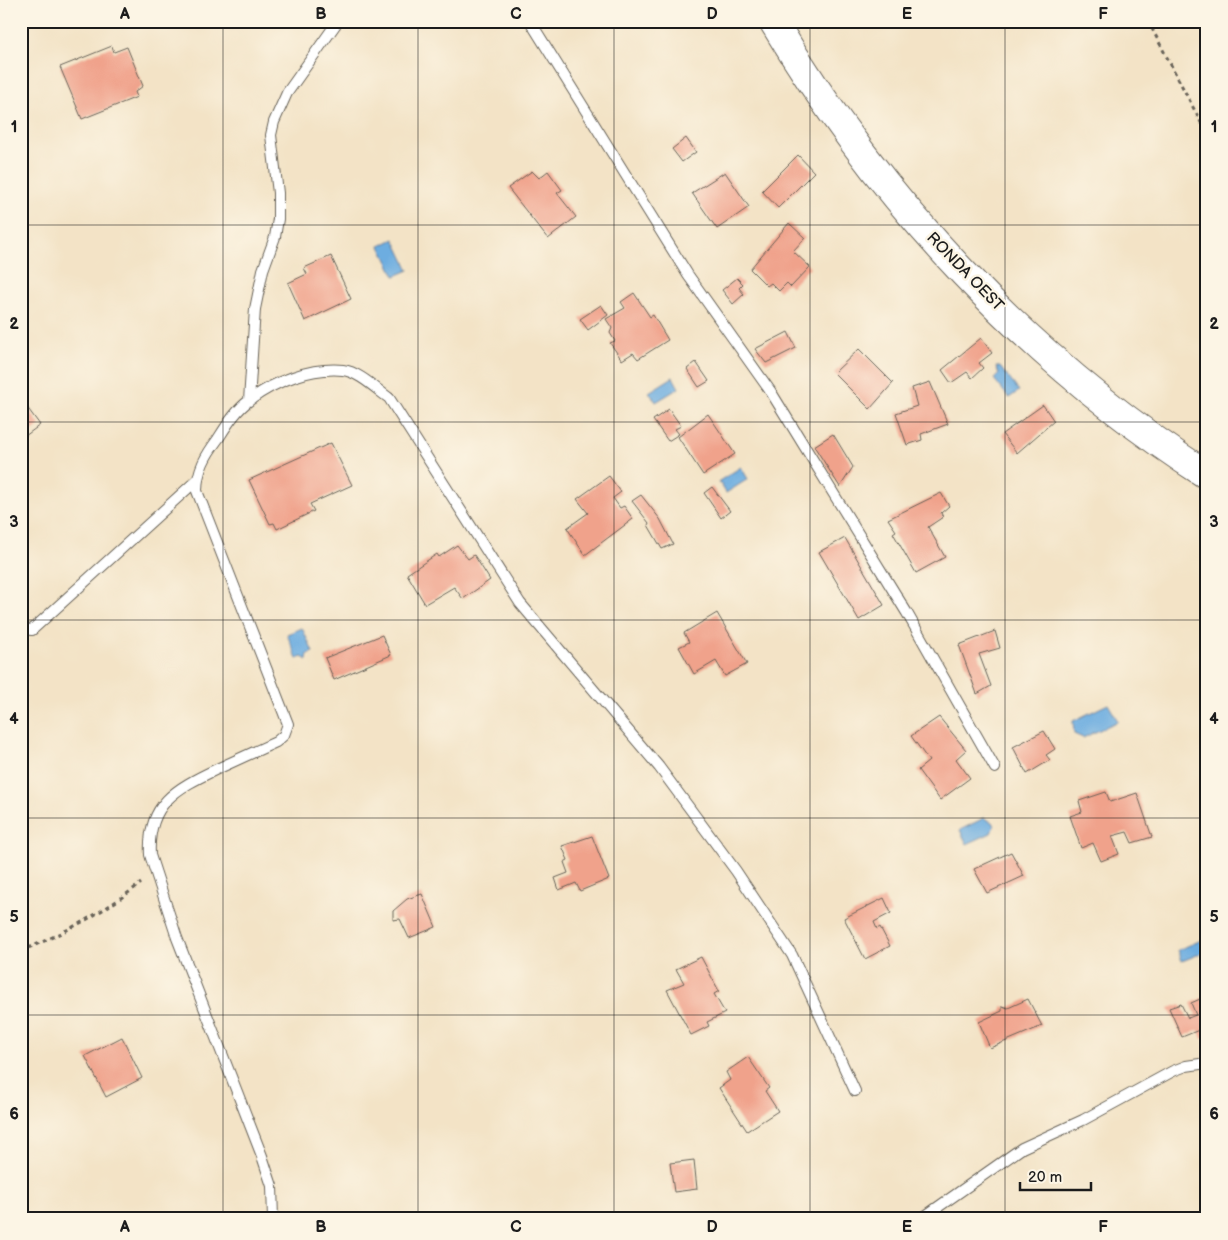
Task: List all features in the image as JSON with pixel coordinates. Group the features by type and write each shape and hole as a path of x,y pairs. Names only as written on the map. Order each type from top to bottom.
{"main road":[{"name":"RONDA OEST","path":"773,21 810,80 894,194 976,286 1048,354 1098,396 1207,475"}],"lane":[{"path":"249,401 255,310 263,270 275,237 278,219 278,193 271,136 274,122 287,93 338,21"},
{"path":"530,21 688,276 771,392 908,613 995,768"},
{"path":"274,1219 272,1186 177,938 150,856 149,841 155,817 168,797 190,782 276,742 284,735 288,724 197,491 197,480 208,452 234,416 249,401 274,385 321,371 345,370 363,379 389,398 520,603 659,767 736,871 792,955 855,1091"},
{"path":"21,629 32,630 197,480"},
{"path":"921,1219 1022,1148 1083,1120 1173,1071 1186,1066 1207,1063"}],"path":[{"path":"1148,21 1207,134"},
{"path":"21,951 44,941 123,897 155,872"}],"water":[{"path":"394,239 409,270 395,276 380,246"},
{"path":"996,367 1000,367 1019,391 1009,398 994,379 999,374"},
{"path":"673,377 679,388 656,402 649,392"},
{"path":"741,467 748,479 726,493 719,481"},
{"path":"302,628 313,652 308,654 307,660 302,657 297,659 287,634"},
{"path":"1108,704 1118,721 1083,738 1074,734 1073,721"},
{"path":"984,818 992,822 994,826 991,833 967,844 960,830"},
{"path":"1204,939 1207,951 1182,961 1178,950"}],"building":[{"path":"112,46 114,52 127,47 143,86 135,92 137,97 82,119 60,67"},
{"path":"686,138 696,152 682,162 672,149"},
{"path":"798,155 814,172 778,208 762,191"},
{"path":"532,171 539,178 548,171 562,190 557,193 576,217 548,239 508,188"},
{"path":"725,172 749,207 717,229 692,193"},
{"path":"789,223 805,238 793,251 810,267 791,287 787,283 779,291 771,283 767,286 750,269"},
{"path":"331,256 351,299 305,321 288,283 307,274 304,268"},
{"path":"737,278 743,284 739,288 744,294 733,304 722,290"},
{"path":"634,293 650,317 653,315 668,340 638,359 633,353 622,360 610,343 615,341 610,333 612,328 606,319 625,308 621,302"},
{"path":"601,305 608,315 588,330 580,319"},
{"path":"788,332 796,348 766,363 755,349"},
{"path":"981,338 992,353 979,363 983,368 972,378 967,372 951,383 942,370"},
{"path":"859,349 893,383 870,409 834,373"},
{"path":"696,362 709,381 699,387 687,369"},
{"path":"930,382 948,424 921,434 922,440 907,445 896,413 917,406 912,388"},
{"path":"21,399 40,425 21,439"},
{"path":"1043,405 1054,421 1017,453 1002,434"},
{"path":"669,409 681,426 675,429 679,434 668,441 653,420"},
{"path":"708,414 735,454 703,475 678,437"},
{"path":"833,434 853,467 840,487 814,446"},
{"path":"331,443 352,485 310,504 314,511 277,529 274,523 270,524 249,480"},
{"path":"609,476 621,492 613,498 620,508 624,506 633,519 585,555 567,528 588,513 577,499"},
{"path":"712,487 730,511 721,518 704,493"},
{"path":"941,493 949,506 941,513 943,517 928,527 945,557 916,573 893,533 896,531 888,519"},
{"path":"641,495 660,519 673,544 662,549 648,525 649,523 632,501"},
{"path":"845,538 884,605 859,620 819,552"},
{"path":"457,545 468,559 474,555 490,580 463,599 454,587 425,604 407,574 437,554 439,557"},
{"path":"717,613 747,664 725,676 716,661 694,674 679,647 689,642 684,633"},
{"path":"995,631 1000,648 979,654 991,686 977,694 959,645"},
{"path":"382,635 391,655 334,680 325,658"},
{"path":"939,717 966,750 956,759 970,778 940,800 918,770 929,761 911,736"},
{"path":"1044,731 1055,749 1046,755 1050,760 1027,774 1013,747"},
{"path":"1106,792 1110,802 1137,793 1152,837 1132,843 1127,832 1112,836 1119,854 1101,861 1093,843 1081,848 1070,816 1082,812 1079,801"},
{"path":"592,836 609,879 580,891 576,883 559,890 555,878 568,873 564,862 568,860 562,846"},
{"path":"1011,852 1024,876 987,893 974,869"},
{"path":"422,894 436,927 409,938 400,919 393,920 393,911 407,899"},
{"path":"884,898 891,913 874,922 877,929 880,927 890,946 865,959 844,918"},
{"path":"701,957 719,991 714,994 725,1013 707,1022 709,1026 691,1035 667,990 684,983 676,969"},
{"path":"1207,996 1207,1037 1202,1039 1199,1030 1182,1037 1169,1008 1181,1004 1188,1018 1196,1015 1191,1003"},
{"path":"1028,999 1042,1026 990,1048 979,1022 1002,1011 1002,1006 1008,1008"},
{"path":"122,1037 142,1078 106,1097 85,1056"},
{"path":"748,1057 769,1088 765,1091 778,1111 747,1131 719,1088 730,1080 726,1072"},
{"path":"694,1160 697,1189 674,1192 670,1163"}]}
